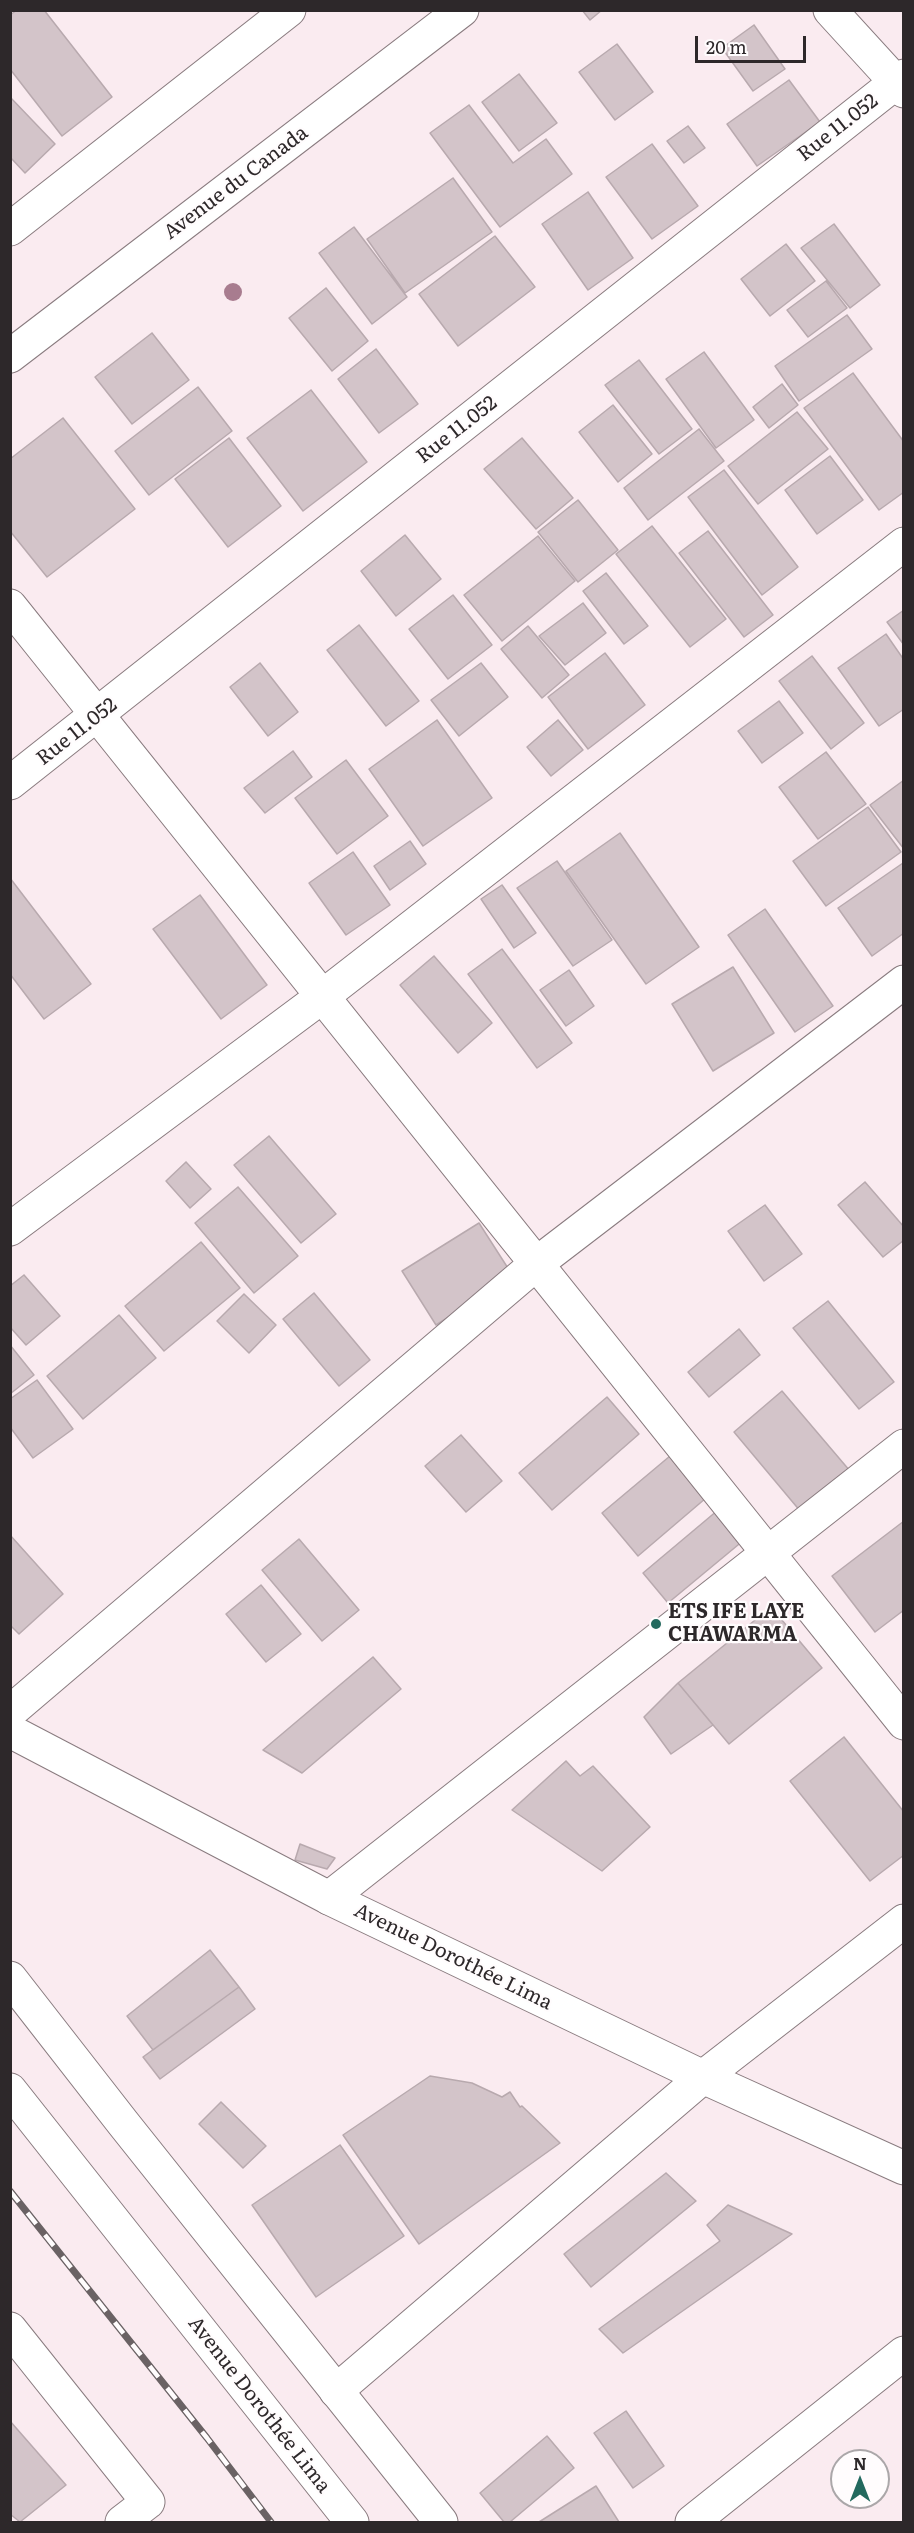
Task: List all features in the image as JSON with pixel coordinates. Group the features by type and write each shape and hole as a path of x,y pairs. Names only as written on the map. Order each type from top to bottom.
{"street":[{"path":"10,230 289,10"},
{"name":"Avenue du Canada","path":"10,356 462,10"},
{"path":"830,10 901,83"},
{"name":"Rue 11.052","path":"10,783 901,83"},
{"path":"10,1229 323,996 903,544"},
{"path":"10,606 903,1723"},
{"path":"10,1712 536,1264 903,982"},
{"path":"329,1898 903,1446"},
{"name":"Avenue Dorothée Lima","path":"10,1731 329,1898 703,2077 903,2168"},
{"path":"336,2391 703,2077 903,1921"},
{"path":"10,1978 441,2523"},
{"name":"Avenue Dorothée Lima","path":"10,2090 352,2523"},
{"path":"10,2329 148,2502 122,2523"},
{"path":"692,2523 903,2353"}],"building":[{"path":"17,10 44,10 112,97 62,136 10,69 10,15"},
{"path":"582,10 602,10 590,20"},
{"path":"754,25 785,69 753,91 722,48"},
{"path":"617,44 653,92 615,120 579,72"},
{"path":"519,74 557,123 519,151 482,102"},
{"path":"789,80 820,122 757,166 727,124"},
{"path":"10,97 55,144 25,173 10,157"},
{"path":"469,105 513,163 546,139 572,174 500,227 430,133"},
{"path":"688,126 705,148 684,163 667,141"},
{"path":"652,144 698,206 652,239 606,177"},
{"path":"453,178 492,232 405,293 367,239"},
{"path":"588,192 633,258 588,290 542,224"},
{"path":"834,224 880,285 850,308 801,248"},
{"path":"354,227 407,297 372,324 319,253"},
{"path":"495,236 535,287 458,346 419,294"},
{"path":"786,244 815,281 770,316 741,279"},
{"path":"826,281 847,308 808,337 787,310"},
{"path":"326,288 368,341 332,371 289,318"},
{"path":"847,315 872,349 799,401 775,366"},
{"path":"152,333 189,380 132,424 95,377"},
{"path":"376,349 418,404 379,433 338,379"},
{"path":"704,352 754,420 716,448 666,379"},
{"path":"639,360 692,429 659,454 605,385"},
{"path":"853,373 904,442 904,492 879,510 804,408"},
{"path":"782,384 798,405 769,428 753,407"},
{"path":"198,387 232,431 149,495 115,451"},
{"path":"311,390 367,462 303,511 247,438"},
{"path":"613,405 652,454 618,482 579,432"},
{"path":"797,412 828,449 758,504 728,466"},
{"path":"63,418 135,509 47,577 10,531 10,459"},
{"path":"699,429 724,461 648,520 624,488"},
{"path":"229,438 281,506 228,547 175,479"},
{"path":"522,438 573,498 536,529 484,469"},
{"path":"830,456 863,500 817,534 785,490"},
{"path":"724,470 798,567 762,595 688,497"},
{"path":"578,500 618,550 578,582 538,532"},
{"path":"652,526 726,619 690,647 616,554"},
{"path":"708,531 773,615 744,637 679,553"},
{"path":"405,535 441,579 396,616 361,571"},
{"path":"538,536 575,581 502,641 464,595"},
{"path":"606,573 648,626 624,644 583,591"},
{"path":"453,595 492,645 448,679 409,629"},
{"path":"583,603 606,633 565,665 539,636"},
{"path":"904,610 904,645 887,622"},
{"path":"359,625 419,701 386,726 327,650"},
{"path":"528,626 569,675 542,698 501,649"},
{"path":"886,634 904,660 904,709 879,726 838,668"},
{"path":"605,653 645,705 588,749 548,697"},
{"path":"812,656 864,723 831,749 779,681"},
{"path":"260,663 298,712 268,736 230,687"},
{"path":"481,663 508,697 459,736 431,700"},
{"path":"779,701 803,733 762,763 738,731"},
{"path":"437,720 492,798 423,846 369,769"},
{"path":"558,720 583,750 551,776 527,747"},
{"path":"293,751 312,777 265,813 244,788"},
{"path":"826,752 866,804 818,839 779,787"},
{"path":"346,760 388,816 337,854 295,798"},
{"path":"904,780 904,849 870,805"},
{"path":"868,807 901,852 826,906 793,861"},
{"path":"620,833 699,947 646,984 566,871"},
{"path":"410,841 426,864 390,890 374,866"},
{"path":"353,852 390,905 346,935 309,883"},
{"path":"557,861 612,940 573,966 517,888"},
{"path":"903,863 904,933 872,956 838,908"},
{"path":"10,878 91,984 44,1019 10,974"},
{"path":"502,885 536,933 514,948 481,899"},
{"path":"200,895 267,985 221,1019 153,929"},
{"path":"765,909 833,1006 795,1032 728,935"},
{"path":"502,949 572,1043 537,1068 468,974"},
{"path":"434,956 492,1023 458,1053 400,985"},
{"path":"733,967 774,1033 713,1071 672,1004"},
{"path":"569,970 594,1006 566,1026 540,990"},
{"path":"269,1136 336,1214 301,1243 234,1165"},
{"path":"186,1162 211,1189 190,1208 166,1181"},
{"path":"865,1182 904,1227 904,1240 883,1257 838,1205"},
{"path":"238,1187 298,1256 254,1293 195,1223"},
{"path":"765,1205 802,1254 764,1281 728,1231"},
{"path":"479,1223 513,1276 436,1325 402,1271"},
{"path":"201,1242 240,1288 164,1351 125,1306"},
{"path":"24,1275 60,1316 26,1345 10,1327 10,1286"},
{"path":"314,1293 370,1360 339,1386 283,1319"},
{"path":"244,1294 276,1325 249,1353 217,1321"},
{"path":"828,1301 894,1382 859,1409 793,1328"},
{"path":"119,1315 156,1358 83,1419 47,1376"},
{"path":"739,1329 760,1355 709,1397 688,1372"},
{"path":"10,1345 34,1375 10,1394"},
{"path":"37,1380 73,1429 33,1458 10,1427 10,1399"},
{"path":"782,1391 850,1471 801,1512 734,1432"},
{"path":"607,1397 639,1434 552,1510 519,1473"},
{"path":"461,1435 502,1481 466,1512 425,1466"},
{"path":"670,1456 706,1498 638,1556 602,1513"},
{"path":"718,1510 744,1540 668,1603 643,1573"},
{"path":"904,1521 904,1610 875,1632 832,1576"},
{"path":"10,1535 63,1594 19,1634 10,1625"},
{"path":"299,1539 359,1610 322,1641 262,1570"},
{"path":"261,1585 301,1634 266,1662 226,1614"},
{"path":"771,1607 822,1668 729,1744 678,1683"},
{"path":"373,1657 401,1689 302,1773 263,1750"},
{"path":"678,1683 713,1725 671,1754 644,1717"},
{"path":"844,1737 904,1812 904,1855 870,1881 790,1781"},
{"path":"566,1761 580,1776 593,1766 650,1827 602,1871 512,1810"},
{"path":"300,1844 335,1858 327,1869 295,1860"},
{"path":"210,1950 239,1987 153,2050 127,2016"},
{"path":"239,1987 255,2009 160,2079 143,2057"},
{"path":"430,2076 472,2083 502,2097 510,2092 520,2107 522,2106 560,2143 419,2244 343,2135"},
{"path":"221,2102 266,2146 243,2168 199,2124"},
{"path":"340,2145 404,2236 316,2297 252,2205"},
{"path":"666,2173 696,2201 591,2287 564,2254"},
{"path":"728,2205 792,2234 623,2353 599,2329 720,2241 707,2225"},
{"path":"626,2411 664,2466 633,2488 594,2433"},
{"path":"10,2421 66,2485 20,2522 10,2514"},
{"path":"547,2436 574,2468 510,2522 504,2522 480,2493"},
{"path":"596,2486 619,2522 539,2522"}],"railway":[{"path":"10,2191 271,2522"}],"place":[{"name":"ETS IFE LAYE CHAWARMA","path":"656,1624"}]}
